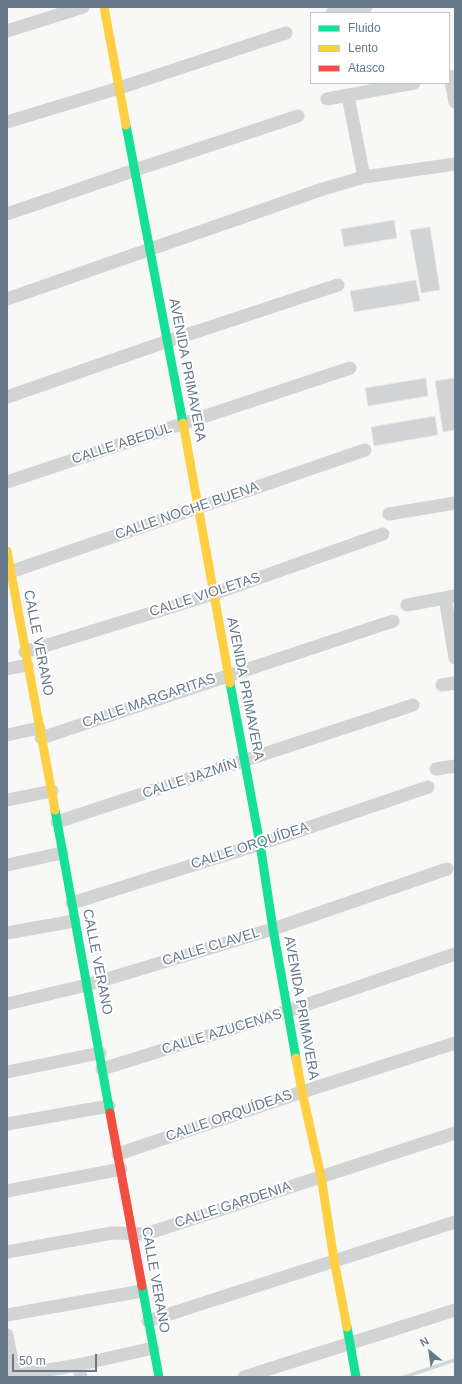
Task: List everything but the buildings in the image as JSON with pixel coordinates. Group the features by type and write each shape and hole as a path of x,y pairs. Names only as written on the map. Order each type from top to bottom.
{"street":[{"path":"7,31 82,7"},
{"name":"AVENIDA PRIMAVERA","path":"104,7 168,341 213,594 260,844 273,929 302,1092 321,1176 334,1260 356,1377"},
{"path":"338,12 366,7"},
{"path":"7,122 119,88 286,32"},
{"path":"451,76 455,102"},
{"path":"327,99 409,84"},
{"path":"348,96 364,177"},
{"path":"7,214 298,116"},
{"path":"7,299 323,189 364,177 455,164"},
{"path":"7,396 338,285"},
{"name":"CALLE ABEDUL","path":"7,482 350,368"},
{"name":"CALLE NOCHE BUENA","path":"10,572 365,450"},
{"path":"389,514 455,503"},
{"name":"CALLE VIOLETAS","path":"25,652 213,594 383,534"},
{"name":"CALLE VERANO","path":"7,551 10,572 11,601 25,652 52,791 74,921 100,1053 142,1291 159,1377"},
{"path":"407,605 450,597 455,658"},
{"name":"CALLE MARGARITAS","path":"7,735 40,733 228,675 393,621"},
{"path":"7,669 27,665"},
{"name":"CALLE JAZMÍN","path":"57,822 413,705"},
{"path":"436,769 455,766"},
{"name":"CALLE ORQUÍDEA","path":"72,903 260,844 428,787"},
{"path":"7,800 52,791"},
{"path":"7,865 62,853"},
{"name":"CALLE CLAVEL","path":"7,1004 87,985 273,929 448,869"},
{"path":"7,933 74,921"},
{"name":"CALLE AZUCENAS","path":"102,1069 288,1011 455,954"},
{"name":"CALLE ORQUÍDEAS","path":"118,1154 302,1092 455,1043"},
{"path":"7,1072 100,1053"},
{"path":"7,1124 109,1106"},
{"name":"CALLE GARDENIA","path":"7,1252 112,1233 132,1232 146,1234 455,1133"},
{"path":"7,1191 121,1169"},
{"path":"148,1321 455,1222"},
{"path":"7,1315 142,1291"},
{"path":"244,1377 455,1310"},
{"path":"7,1335 12,1376 80,1371 153,1348"}],"waterway":[{"path":"404,1377 455,1360"}],"traffic: fast":[{"path":"126,125 183,423"},
{"path":"230,683 260,844 273,929 296,1058"},
{"path":"55,810 110,1113"},
{"path":"142,1286 159,1377"},
{"path":"347,1327 356,1377"}],"traffic: slow":[{"path":"104,7 126,125"},
{"path":"183,423 230,683"},
{"path":"7,551 55,810"},
{"path":"296,1058 321,1176 334,1260 347,1327"}],"traffic: jam":[{"path":"110,1113 142,1286"}]}
